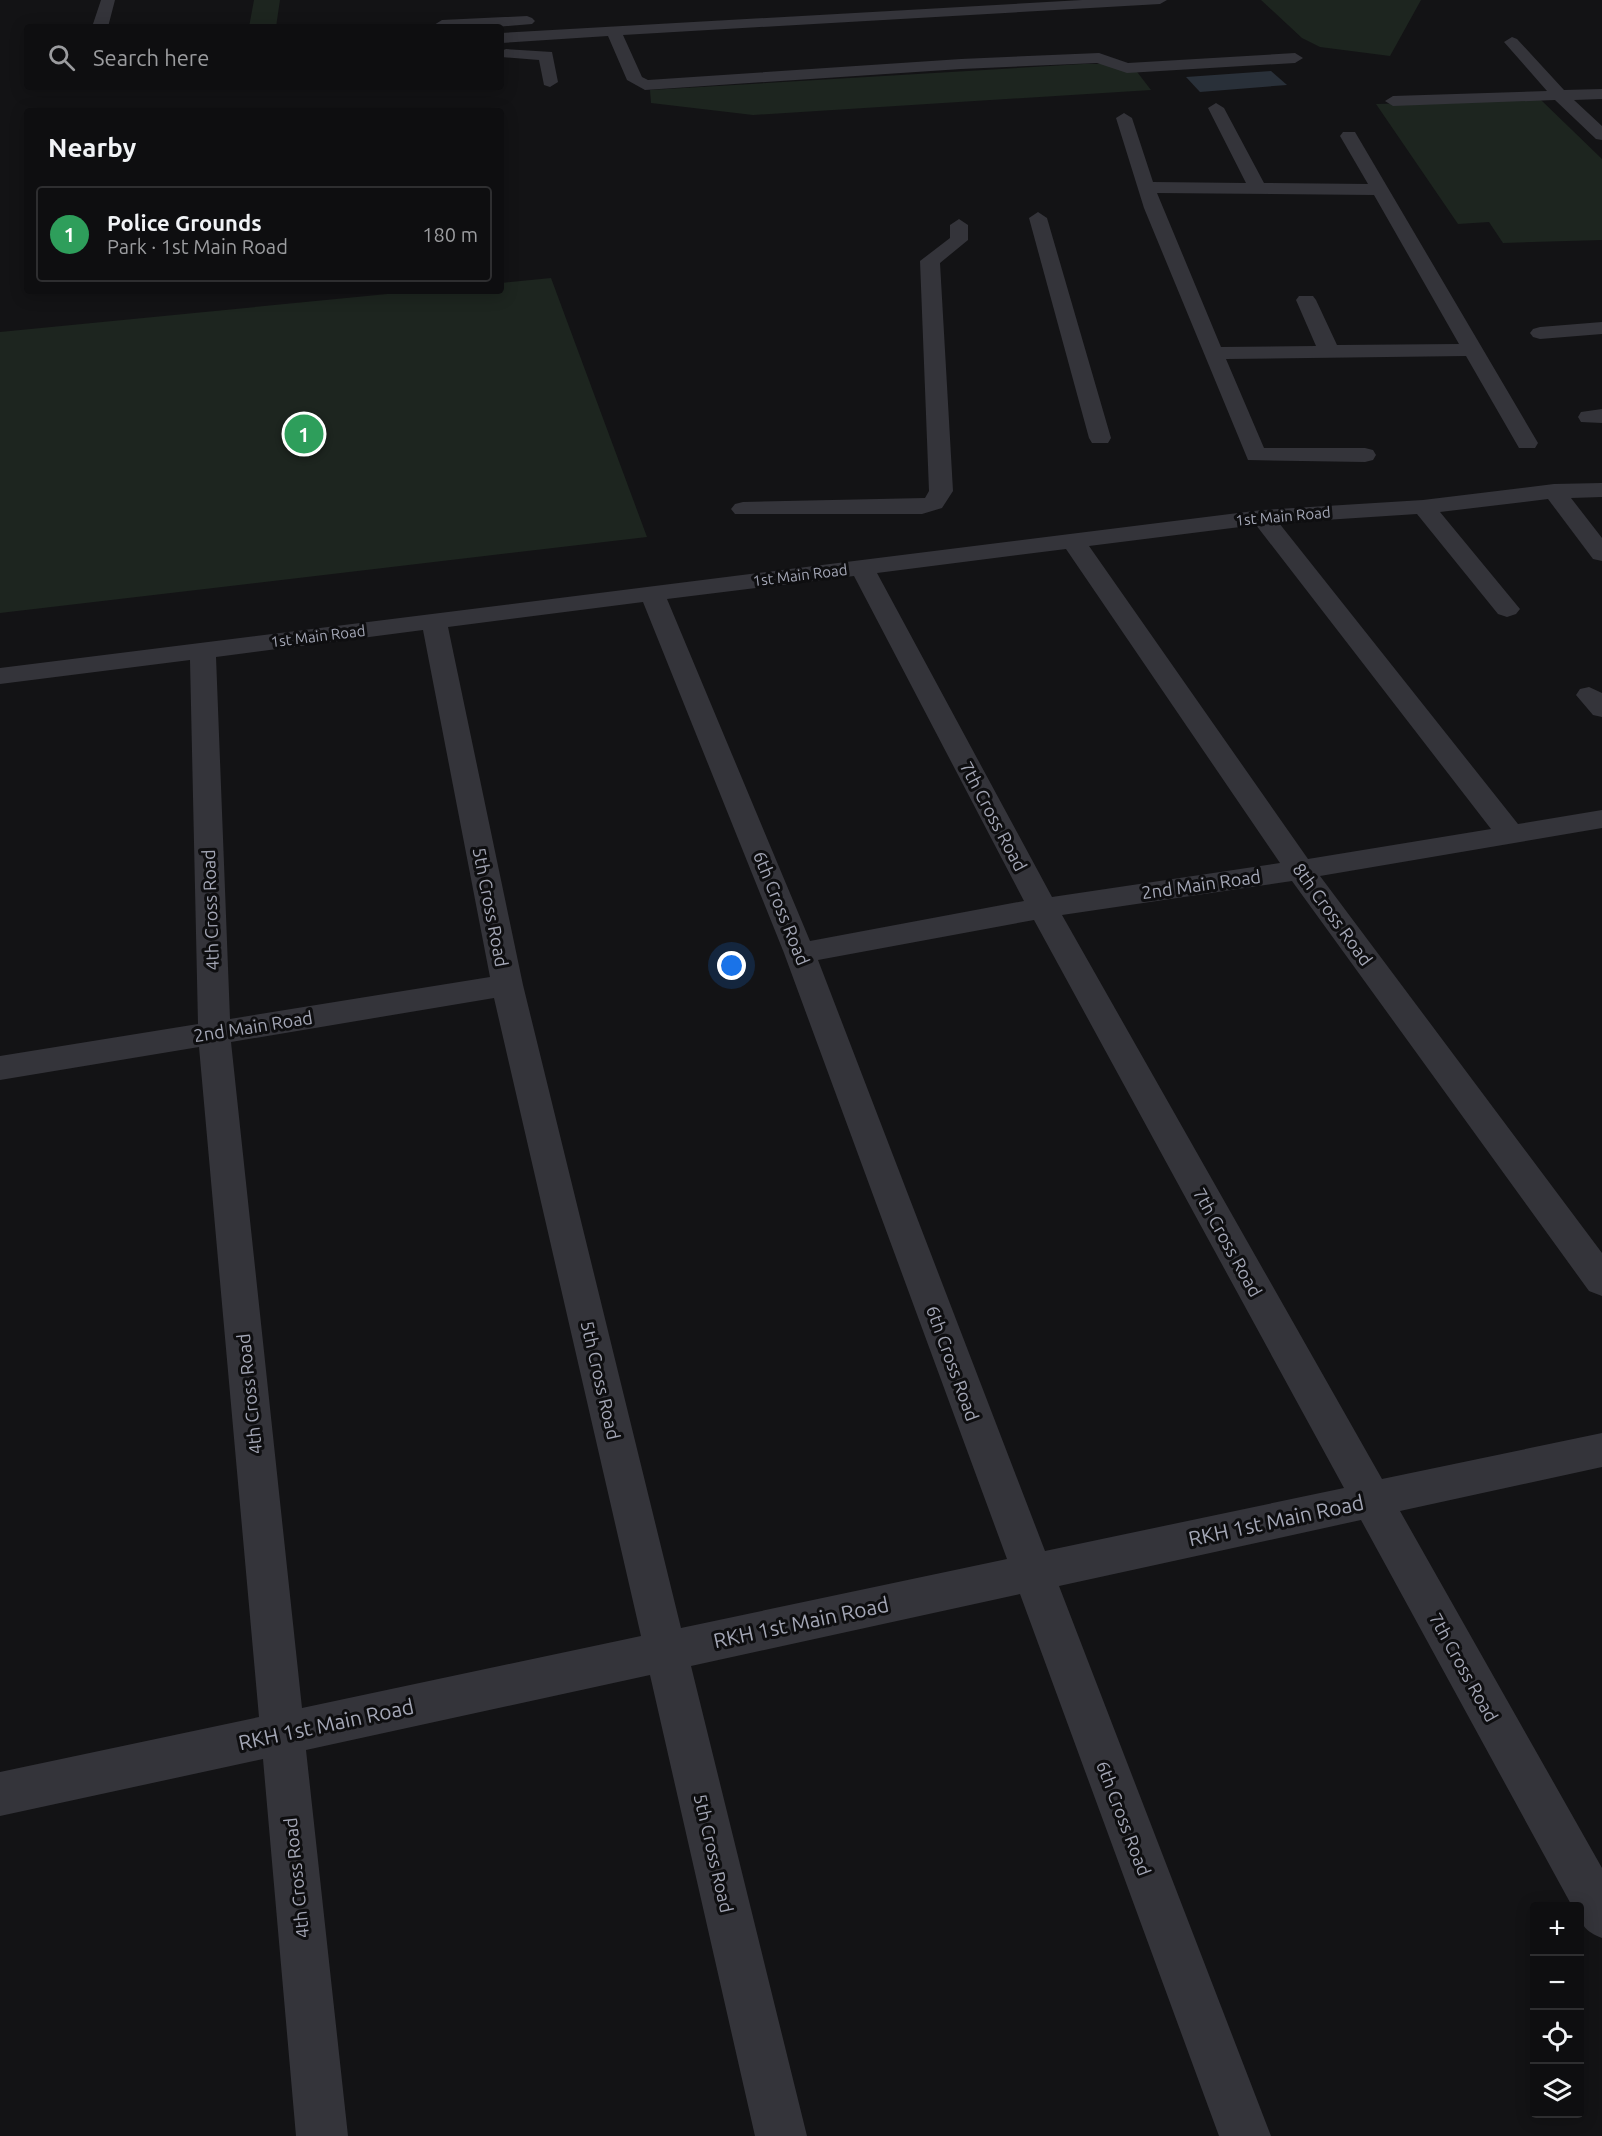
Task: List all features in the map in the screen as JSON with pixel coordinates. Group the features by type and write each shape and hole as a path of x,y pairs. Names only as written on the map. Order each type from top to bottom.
{"street":[{"path":"101,24 108,0"},
{"path":"478,24 913,0"},
{"path":"504,38 1160,0"},
{"path":"439,8 442,24"},
{"path":"614,31 635,80 645,85 961,64 1099,58 1127,68 1294,58"},
{"path":"1512,42 1560,96 1602,135"},
{"path":"504,54 533,52 546,55 550,82"},
{"path":"1394,100 1602,94"},
{"path":"1216,108 1258,188"},
{"path":"1124,118 1146,187 1256,455 1365,455"},
{"path":"1349,136 1527,443"},
{"path":"1146,187 1382,190"},
{"path":"1038,218 1100,438"},
{"path":"743,509 922,507 934,503 941,491 930,261 958,240 959,225"},
{"path":"1306,300 1329,351"},
{"path":"1540,333 1602,328"},
{"path":"1213,353 1474,350"},
{"name":"1st Main Road","path":"0,676 1262,517 1423,507 1554,491 1602,490"},
{"path":"1554,491 1602,554"},
{"path":"1423,507 1507,609"},
{"path":"1262,517 1511,835"},
{"name":"8th Cross Road","path":"1073,541 1300,870 1602,1281"},
{"name":"7th Cross Road","path":"862,567 1042,908 1602,1914"},
{"name":"6th Cross Road","path":"652,594 801,952 1031,1572 1245,2136"},
{"name":"5th Cross Road","path":"434,621 507,985 781,2136"},
{"name":"4th Cross Road","path":"203,650 214,1033 322,2136"},
{"name":"2nd Main Road","path":"801,952 1042,908 1300,870 1602,819"},
{"name":"2nd Main Road","path":"0,1068 507,985"},
{"name":"RKH 1st Main Road","path":"0,1794 1602,1450"}],"shaded area":[{"path":"254,0 280,0 276,24 250,24"},
{"path":"1261,0 1421,0 1390,56 1320,47 1302,38"},
{"path":"1083,64 1131,64 1151,90 753,115 651,103 650,90"},
{"path":"1271,71 1287,85 1200,92 1186,77"},
{"path":"1541,100 1602,159 1602,240 1503,243 1489,222 1458,224 1376,104"},
{"path":"551,278 647,537 0,613 0,332 387,294 504,294 504,283"}],"place":[{"name":"Police Grounds","path":"304,434"}]}
